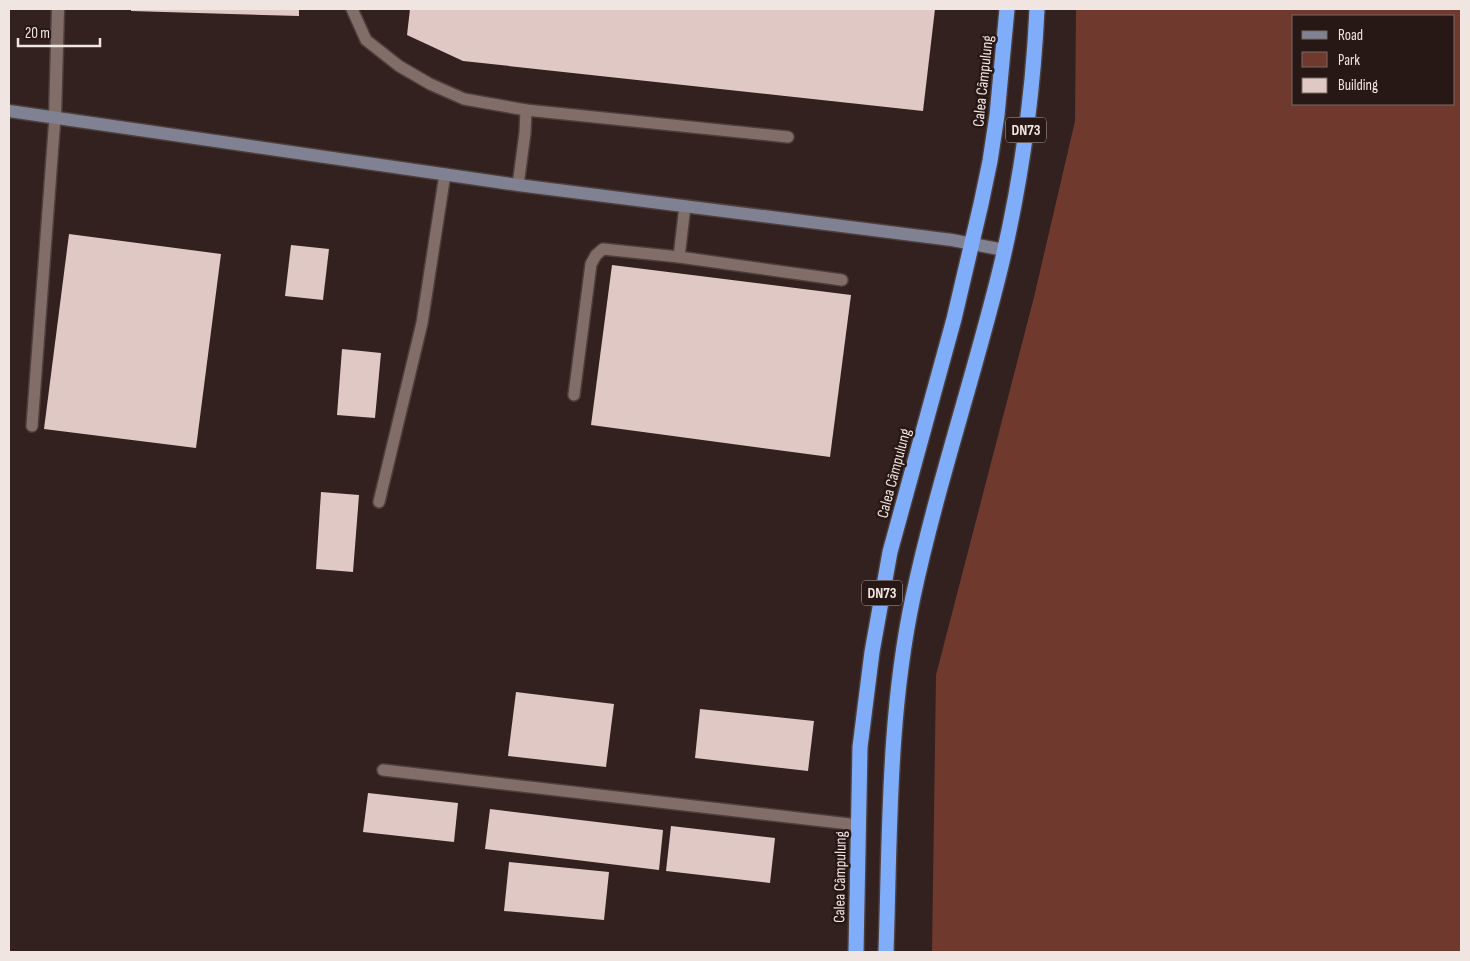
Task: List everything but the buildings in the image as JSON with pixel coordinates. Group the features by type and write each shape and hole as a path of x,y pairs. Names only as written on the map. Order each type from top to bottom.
{"highway":[{"name":"Calea Câmpulung","path":"856,952 860,746 872,652 890,552 954,319 990,161 1007,9"},
{"name":"DN73","path":"886,952 893,744 898,695 913,599 926,541 985,328 1004,250 1023,149 1032,87 1037,9"}],"street":[{"path":"55,117 58,9"},
{"path":"9,111 445,174 972,243 1004,250"}],"lane":[{"path":"352,9 366,40 407,71 430,84 464,99 526,110 788,137"},
{"path":"518,184 526,110"},
{"path":"32,426 55,117"},
{"path":"379,502 422,323 445,174"},
{"path":"679,257 685,206"},
{"path":"574,395 591,264 596,255 603,250 679,257 842,280"},
{"path":"383,770 858,825"}],"green space":[{"path":"1076,9 1461,9 1461,952 932,952 936,675 1034,297 1075,121"}]}
